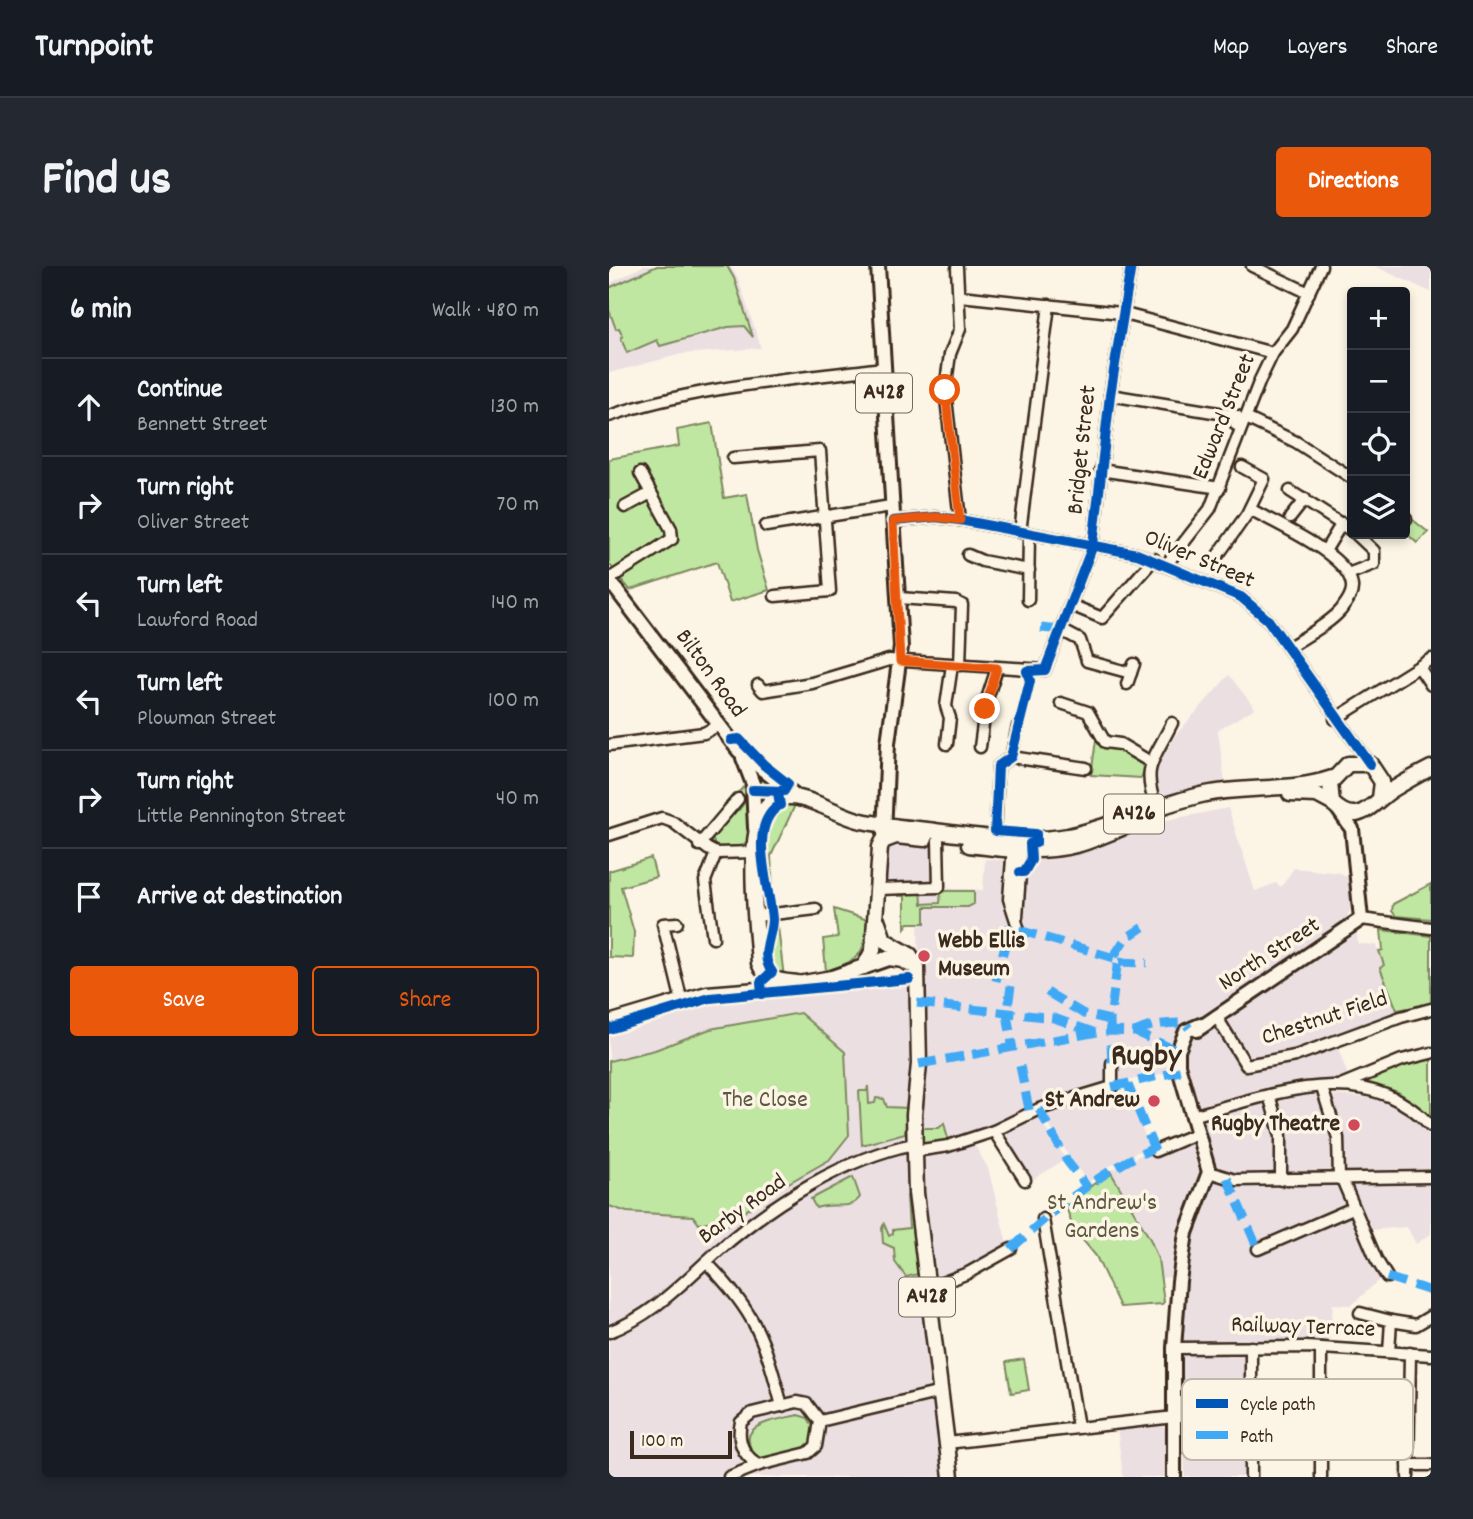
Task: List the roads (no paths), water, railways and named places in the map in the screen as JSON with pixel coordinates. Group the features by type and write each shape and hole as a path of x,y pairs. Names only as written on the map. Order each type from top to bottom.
{"highway":[{"name":"A426","path":"881,844 896,836 1017,845 1079,844 1204,802 1332,778 1348,764"},
{"path":"1348,764 1374,768 1391,778 1414,776"},
{"path":"1374,768 1383,782 1380,798"},
{"path":"1369,810 1380,798 1431,768"},
{"path":"1332,778 1329,796 1335,806"},
{"name":"A426","path":"885,824 995,838 1017,845 1068,836 1156,807 1214,793 1307,793 1354,814 1369,810"},
{"path":"797,984 774,980 762,971 759,962 755,832 759,817 769,804 783,797 800,799"},
{"name":"Bilton Road","path":"800,799 860,821 885,824"},
{"path":"860,821 872,831 881,844"},
{"name":"A428","path":"881,844 877,915 882,937 890,946 910,956 917,967 919,1064 915,1148 926,1289 951,1477"},
{"path":"864,967 873,950 877,915"},
{"path":"727,991 762,990 832,978 895,957 908,963 917,978"},
{"path":"609,1023 727,991 752,979 759,962"}],"main road":[{"name":"A428","path":"878,266 891,506 899,598 900,661 888,743 885,824 881,844"},
{"name":"Bilton Road","path":"609,579 739,751 800,799"},
{"path":"739,751 753,784 755,832"},
{"path":"1335,806 1348,819 1353,836 1361,919"},
{"path":"1353,836 1357,823 1369,810"},
{"name":"North Street","path":"1192,1116 1178,1065 1178,1051 1183,1038 1361,919"},
{"path":"1174,1477 1174,1348 1186,1233 1209,1172 1192,1116"}],"street":[{"name":"Bridget Street","path":"997,668 1042,672 1093,545 1121,313 1131,266"},
{"path":"1252,266 1309,293"},
{"name":"Edward Street","path":"1167,564 1210,509 1273,353 1292,329 1321,266"},
{"path":"957,268 960,329 950,354 945,390 960,520"},
{"path":"960,296 1121,313 1273,353"},
{"path":"1028,600 1025,533 1033,408 1049,305"},
{"path":"609,416 644,403 681,395 883,368"},
{"path":"1110,395 1237,416 1236,425"},
{"path":"1247,418 1296,442 1349,476"},
{"path":"733,458 820,451 830,591 775,596"},
{"path":"1218,555 1250,509 1264,479 1243,467"},
{"path":"1100,470 1220,488"},
{"path":"609,579 672,539 640,472"},
{"path":"1290,491 1347,527"},
{"path":"625,507 651,493"},
{"path":"1290,519 1305,499"},
{"path":"766,526 891,506"},
{"path":"1250,509 1325,551 1348,574 1352,586 1350,598 1339,613 1288,648"},
{"name":"Oliver Street","path":"893,521 936,517 960,520 1154,559 1183,570 1253,605 1288,648 1346,735 1374,768"},
{"path":"1325,551 1342,523"},
{"path":"1348,574 1374,564 1374,551 1361,539"},
{"path":"1183,545 1183,570"},
{"path":"968,555 982,561 1028,570"},
{"path":"1071,605 1101,618 1154,559"},
{"path":"899,598 956,601 962,605 956,665 946,706 950,718 947,744"},
{"path":"1061,629 1080,640 1087,661 1132,669 1127,684"},
{"path":"1335,719 1431,659"},
{"path":"758,685 763,691 792,688 870,664 900,661 997,668 986,702 980,747"},
{"path":"1419,667 1431,685"},
{"path":"1061,703 1090,706 1105,742 1120,744 1151,763"},
{"path":"1156,807 1147,780 1151,763 1172,723"},
{"path":"609,745 704,733 719,725"},
{"path":"1011,757 1018,726"},
{"path":"1346,735 1351,753 1348,764"},
{"path":"995,838 997,766 1011,757 1086,768"},
{"path":"699,845 738,799"},
{"path":"609,835 662,818 673,822 699,845 716,853 755,852"},
{"path":"879,889 939,887 938,840"},
{"path":"1017,845 1018,927"},
{"path":"713,938 705,881 716,853"},
{"path":"756,915 817,909"},
{"path":"710,914 722,913"},
{"path":"1361,919 1431,928"},
{"path":"677,923 663,924 682,1002"},
{"name":"Chestnut Field","path":"1216,1016 1246,1065 1295,1056 1320,1045 1431,1009"},
{"path":"1340,1086 1402,1060 1431,1053"},
{"name":"Barby Road","path":"609,1332 650,1312 706,1262 774,1208 863,1159 915,1148 948,1146 994,1131 1039,1110 1112,1087 1111,1063"},
{"path":"1192,1116 1269,1095 1340,1086 1391,1095 1418,1112 1431,1126"},
{"path":"1322,1088 1338,1138 1341,1179 1387,1277"},
{"path":"1269,1095 1281,1136 1281,1180"},
{"path":"994,1131 1025,1180"},
{"path":"1155,1151 1198,1133"},
{"path":"1209,1172 1235,1180 1431,1177"},
{"path":"1258,1249 1353,1208"},
{"path":"1043,1219 1078,1427"},
{"path":"926,1289 968,1273 1011,1250"},
{"path":"706,1262 738,1294 755,1323 767,1349 782,1406"},
{"path":"1360,1313 1416,1325 1431,1316"},
{"path":"1389,1352 1391,1321"},
{"path":"1251,1347 1251,1379"},
{"name":"Railway Terrace","path":"1174,1348 1321,1348 1431,1355"},
{"path":"1321,1348 1321,1379"},
{"path":"1410,1353 1410,1379"},
{"path":"820,1421 941,1392"},
{"path":"729,1477 759,1465 808,1452 816,1446 821,1432 820,1421 807,1404 797,1402 752,1413 741,1422 740,1443 745,1454 759,1465"},
{"path":"947,1443 1174,1417"},
{"path":"1408,1460 1408,1477"},
{"path":"1408,1465 1431,1465"}],"place":[{"name":"Webb Ellis Museum","path":"924,956"},
{"name":"St Andrew","path":"1154,1101"},
{"name":"Rugby Theatre","path":"1354,1125"}],"district":[{"name":"Rugby","path":"1146,1058"}],"park label":[{"name":"The Close","path":"765,1101"},
{"name":"St Andrew's Gardens","path":"1102,1218"}]}
